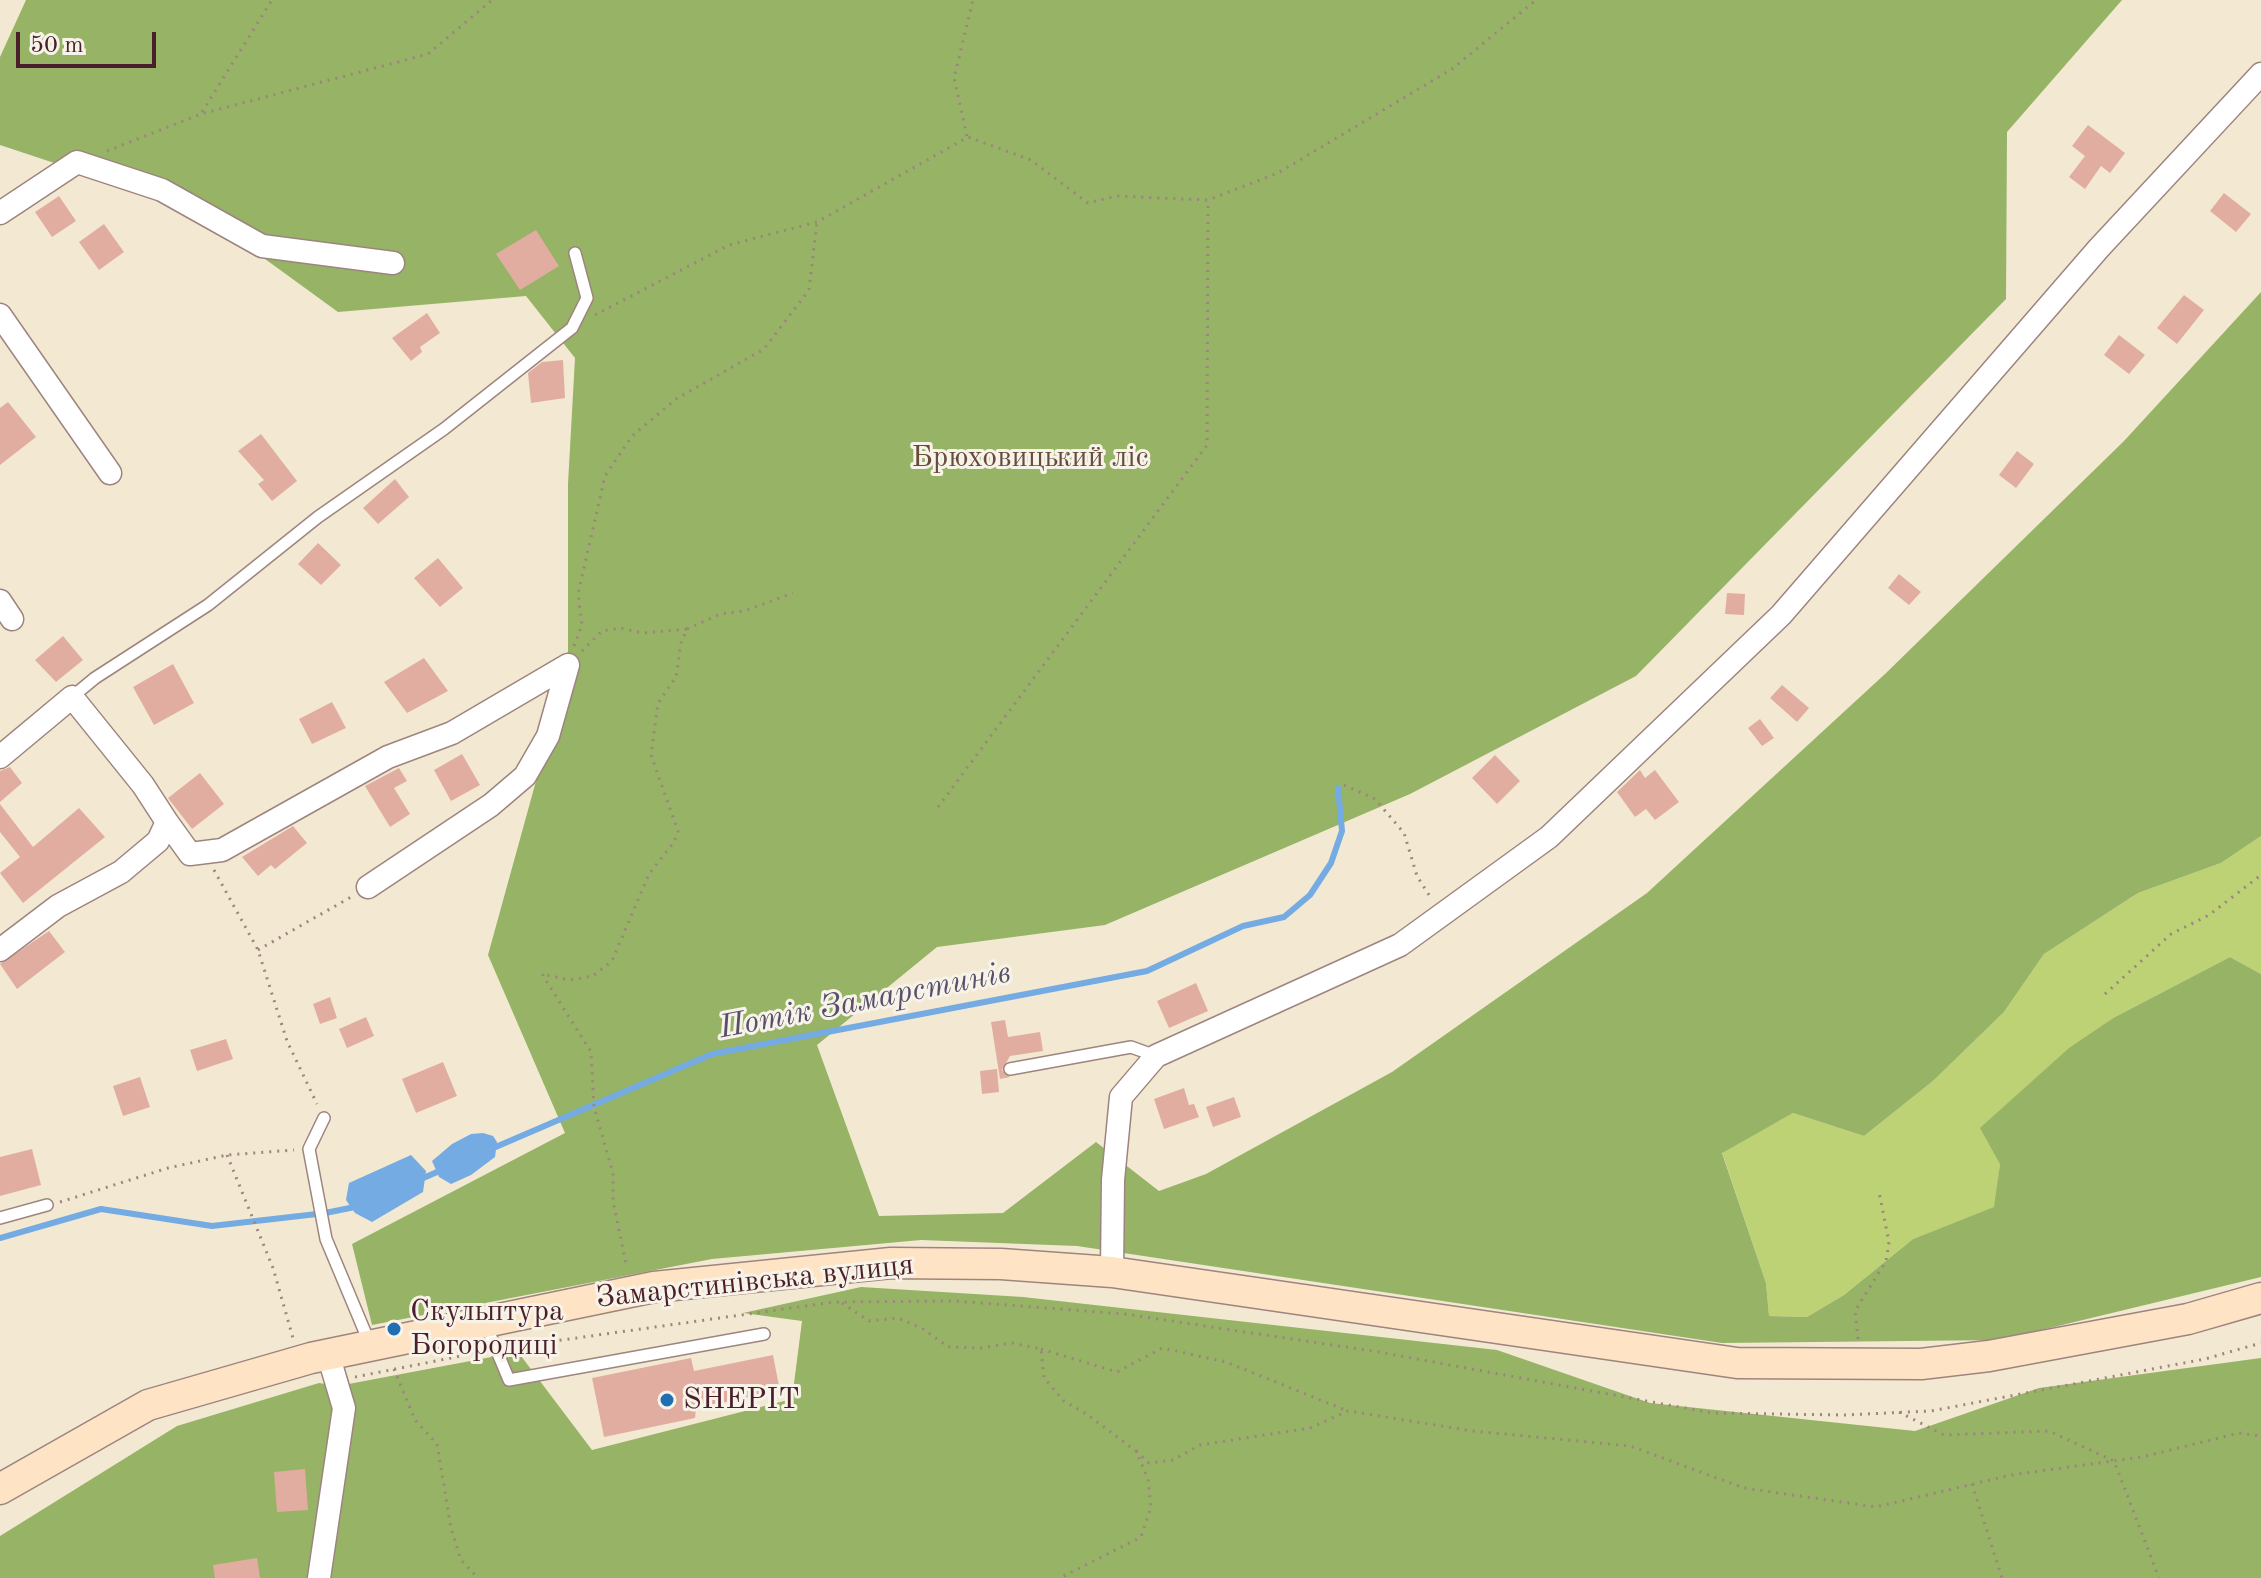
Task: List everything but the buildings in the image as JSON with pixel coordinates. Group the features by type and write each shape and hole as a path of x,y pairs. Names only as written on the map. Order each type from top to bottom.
{"main road":[{"name":"Замарстинівська вулиця","path":"0,1489 148,1405 321,1365 371,1345 654,1287 891,1263 1001,1264 1112,1272 1252,1290 1678,1357 1838,1365 1921,1364 1989,1356 2188,1319 2261,1298"}],"street":[{"path":"1112,1272 1113,1180 1121,1097 1156,1056 1400,945 1549,837 1781,615 2099,248 2261,74"},
{"path":"0,213 77,162 162,190 262,246 393,263"},
{"path":"0,315 110,473"},
{"path":"0,757 72,697 143,785 190,854 222,850 388,757 452,733 568,665"},
{"path":"368,887 491,805 525,776 548,736 568,665"},
{"path":"0,950 58,906 121,872 158,841 167,822"},
{"path":"319,1578 344,1408 321,1365"}],"lane":[{"path":"72,697 95,678 208,605 318,517 444,429 572,328 587,298 575,253"},
{"path":"1010,1069 1131,1047 1156,1056"},
{"path":"324,1118 309,1149 326,1239 371,1345"},
{"path":"0,1218 47,1205"},
{"path":"484,1321 509,1380 764,1334"}],"path":[{"path":"201,114 272,0"},
{"path":"77,162 201,114 428,54 492,0"},
{"path":"968,137 954,78 973,0"},
{"path":"572,328 729,245 817,222 968,137 1031,160 1088,203 1116,196 1208,200 1278,173 1452,69 1536,0"},
{"path":"938,807 1207,445 1208,200"},
{"path":"568,665 582,625 578,594 605,476 632,436 676,399 764,349 809,290 817,222"},
{"path":"568,665 602,631 620,628 643,633 687,629 720,614 744,611 793,593"},
{"path":"607,1296 627,1267 613,1201 613,1173 594,1105 591,1052 542,974 570,980 593,976 612,961 649,874 674,842 678,831 651,755 658,703 676,677 681,643 687,629"},
{"path":"1344,785 1375,799 1404,833 1417,876 1441,915"},
{"path":"205,852 258,950 287,1041 324,1118"},
{"path":"2105,994 2171,934 2209,915 2261,875"},
{"path":"258,950 368,887"},
{"path":"47,1205 168,1168 227,1155 309,1149"},
{"path":"227,1155 273,1268 321,1365 394,1369 495,1349 834,1302 955,1301 1125,1314 1379,1352 1712,1413 1845,1415 1931,1411 2128,1375 2261,1343"},
{"path":"1860,1351 1855,1311 1886,1261 1889,1242 1879,1192"},
{"path":"834,1302 847,1304 869,1321 898,1318 923,1329 948,1347 980,1348 1012,1343 1117,1372 1162,1348 1226,1362 1348,1411 1473,1431 1630,1446 1744,1488 1876,1507 2011,1475 2114,1461 2239,1433 2261,1436"},
{"path":"1041,1349 1044,1378 1064,1401 1088,1415 1149,1463 1173,1460 1200,1445 1310,1428 1348,1411"},
{"path":"394,1369 415,1420 437,1444 451,1528 461,1560 478,1578"},
{"path":"1898,1411 1944,1435 2049,1431 2114,1461 2159,1578"},
{"path":"1060,1578 1141,1537 1151,1507 1148,1479 1136,1451"},
{"path":"1972,1484 2002,1578"}],"green space":[{"name":"Брюховицький ліс","path":"26,0 2122,0 2007,132 2006,299 1636,676 1410,794 1105,925 937,947 817,1045 879,1216 1003,1213 1096,1142 1159,1191 1206,1174 1392,1072 1647,893 1885,674 2124,441 2261,292 2261,836 2221,863 2138,893 2044,954 2004,1012 1933,1081 1864,1136 1793,1113 1722,1153 1766,1283 1769,1316 1807,1317 1844,1295 1913,1239 1994,1207 2000,1164 1980,1128 2069,1048 2115,1017 2230,957 2261,974 2261,1277 2000,1340 1722,1343 1077,1246 921,1240 712,1259 372,1325 352,1244 565,1133 488,955 568,665 568,484 575,358 526,296 338,312 199,211 0,145 0,57"},
{"path":"2261,836 2261,974 2230,957 2115,1017 2000,1164 1995,1207 1913,1239 1844,1295 1807,1317 1769,1316 1766,1283 1722,1152 1793,1113 1864,1136 1933,1081 2004,1012 2044,954 2138,893 2221,863"},
{"path":"861,1287 1023,1297 1497,1350 1650,1403 1915,1431 2039,1388 2261,1358 2261,1578 0,1578 0,1536 177,1426 319,1383 338,1386 518,1352 592,1450 792,1399 802,1321 743,1313"}],"water":[{"path":"471,1134 493,1136 497,1142 495,1157 471,1175 451,1184 439,1177 432,1161 452,1144"},
{"path":"411,1155 426,1171 423,1192 372,1222 355,1213 346,1200 349,1183"}],"waterway":[{"name":"Потік Замарстинів","path":"491,1149 712,1054 1147,971 1243,926 1284,917 1310,895 1331,863 1342,831 1338,788"},
{"name":"Потік Замарстинів","path":"421,1179 444,1169"},
{"name":"Потік Замарстинів","path":"325,1213 360,1206"},
{"name":"Потік Замарстинів","path":"0,1238 101,1209 212,1226 317,1214"}],"place":[{"name":"Скульптура Богородиці","path":"394,1329"},
{"name":"SHEPIT","path":"667,1400"}]}
